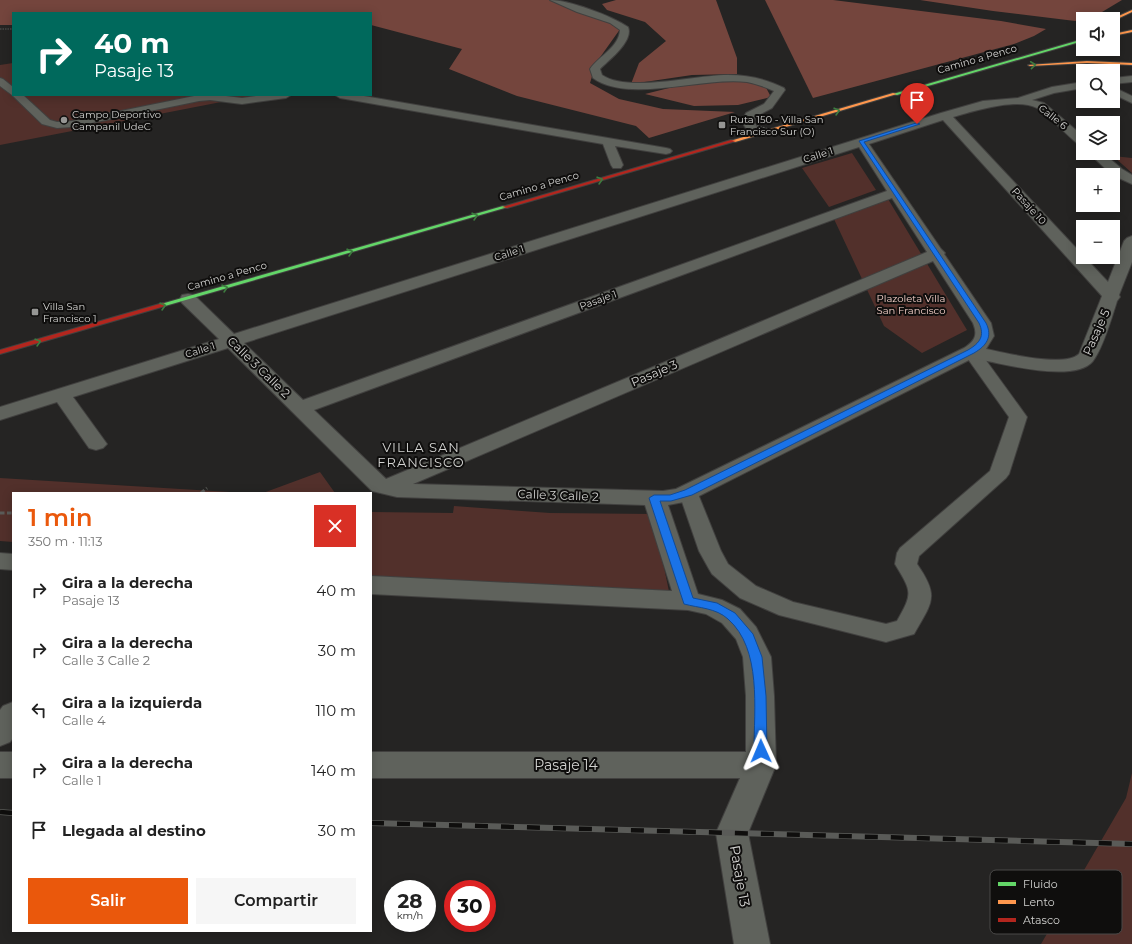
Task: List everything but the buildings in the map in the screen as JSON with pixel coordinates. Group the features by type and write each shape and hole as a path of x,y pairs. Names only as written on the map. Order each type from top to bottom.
{"highway":[{"path":"1120,17 1132,11"},
{"path":"1120,26 1132,20"},
{"path":"1120,33 1132,31"},
{"name":"Camino a Penco","path":"614,166 1076,34"},
{"name":"Camino a Penco","path":"0,352 1076,42"},
{"path":"1120,56 1132,58"},
{"path":"967,73 1047,63 1087,62 1132,64"}],"street":[{"path":"554,0 613,21 625,29 624,35 619,44 596,69 597,76 603,80 623,85 640,86 740,79 762,82 780,90 768,106 750,115 748,122 751,127"},
{"path":"1120,80 1132,78"},
{"path":"1019,100 1052,90 1076,86"},
{"path":"1120,94 1132,100"},
{"name":"Calle 1","path":"0,414 945,115 983,104 1019,100"},
{"name":"Calle 6","path":"1019,100 1034,103 1043,107 1076,136"},
{"name":"Pasaje 10","path":"945,115 1112,297"},
{"name":"Calle 3 Calle 2","path":"188,299 376,483 378,491 397,490 671,498 689,492 971,352 980,346 985,340 985,329 937,253 861,141"},
{"path":"1103,160 1121,175 1132,180"},
{"name":"Pasaje 1","path":"301,408 896,192"},
{"name":"Pasaje 5","path":"971,352 1049,365 1077,364 1084,360 1088,355 1112,297 1132,242"},
{"name":"Pasaje 3","path":"378,491 937,253"},
{"path":"61,394 96,444"},
{"path":"654,498 688,601"},
{"path":"0,561 12,562"},
{"name":"Pasaje 13","path":"372,585 688,601 713,606 731,616 747,634 757,657 760,696 761,765 732,833 752,944"},
{"path":"0,734 12,716"},
{"path":"0,765 12,765"},
{"name":"Pasaje 14","path":"372,765 761,765"}],"lane":[{"path":"1,81 12,80"},
{"path":"1,81 12,91"},
{"path":"18,96 46,122 62,125 199,98 210,97 242,101 279,96"},
{"path":"346,96 666,151"},
{"path":"608,141 614,166"},
{"path":"689,492 710,551 720,569 748,592 787,609 886,633 904,628 922,596 920,583 906,564 908,553 999,474 1018,417 971,352"}],"path":[{"path":"0,29 12,29"},
{"path":"734,119 795,137"},
{"path":"202,492 207,488"},
{"path":"0,513 12,513"}],"green space":[{"name":"Campo Deportivo Campanil UdeC","path":"12,63 12,96 252,96 0,145 0,65"},
{"path":"852,153 876,190 829,207 802,168"},
{"path":"1120,157 1132,158 1132,173 1117,160 1120,160"},
{"name":"Plazoleta Villa San Francisco","path":"888,199 967,330 922,353 884,326 834,219"},
{"path":"320,472 334,492 266,492"},
{"path":"0,478 230,492 12,492 12,542 0,541"},
{"path":"454,506 550,513 653,514 672,606 372,579 372,512 453,513"},
{"path":"1132,773 1132,944 1041,944 1047,934 1122,934 1122,870 1084,870 1126,798"}],"shaded area":[{"path":"0,0 558,0 572,7 623,25 596,63 590,83 619,99 663,109 735,112 649,138 636,126 517,96 449,69 462,49 372,25 372,12 12,12 12,25 0,25"},
{"path":"616,0 716,0 737,58 737,74 692,75 631,84 639,63 666,41 645,22 607,10 602,4"},
{"path":"765,0 833,0 1001,21 1046,29 1034,36 1014,44 813,98"},
{"path":"920,0 1122,0 1102,12 1076,12 1075,21"},
{"path":"715,80 763,82 771,97 738,105 694,106 645,94 677,86"}],"railway":[{"path":"0,812 12,813"},
{"path":"372,823 1132,844"}],"traffic: fast":[{"path":"895,94 1076,42"},
{"path":"163,305 505,207"}],"traffic: slow":[{"path":"1120,17 1132,11"},
{"path":"1120,34 1132,31"},
{"path":"1030,65 1087,62 1132,64"},
{"path":"733,141 895,94"}],"traffic: jam":[{"path":"505,207 733,141"},
{"path":"0,352 163,305"}],"place":[{"name":"Campo Deportivo Campanil UdeC","path":"64,120"},
{"name":"Ruta 150 - Villa San Francisco Sur (O)","path":"722,125"},
{"name":"Villa San Francisco 1","path":"35,312"}],"district":[{"name":"VILLA SAN FRANCISCO","path":"421,454"}],"route":[{"path":"761,751 760,696 757,657 747,634 731,616 713,606 688,601 654,498 671,498 681,496 971,352 980,346 985,340 986,334 982,323 937,253 861,141 917,124"}]}
